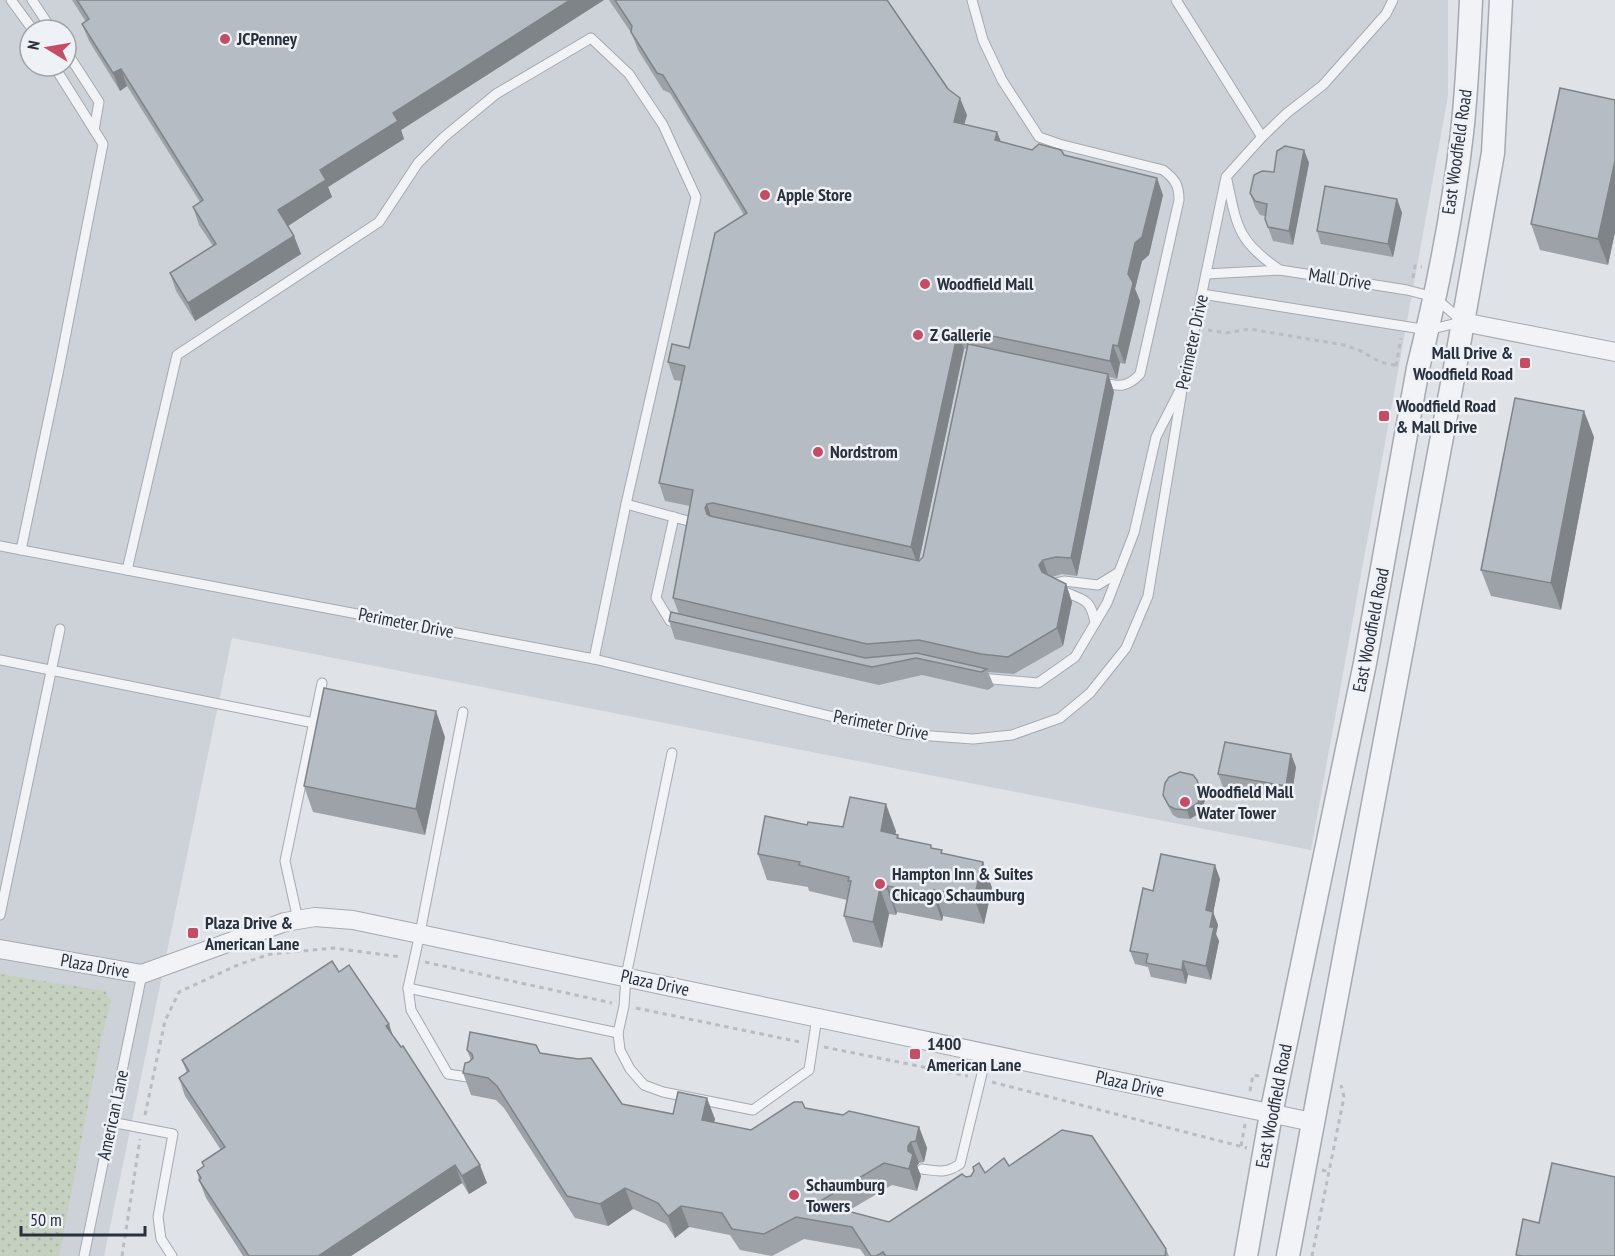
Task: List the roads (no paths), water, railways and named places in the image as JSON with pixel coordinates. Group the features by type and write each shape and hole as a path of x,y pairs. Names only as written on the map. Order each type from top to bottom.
{"street":[{"name":"East Woodfield Road","path":"1246,1256 1271,1114 1365,663 1418,369 1434,297 1462,135 1471,0"},
{"name":"East Woodfield Road","path":"1288,1256 1493,153 1501,0"},
{"name":"Mall Drive","path":"1463,322 1615,352"},
{"name":"Plaza Drive","path":"0,949 142,974 285,922 315,917 353,920 1312,1122"}],"lane":[{"path":"11,0 24,18"},
{"path":"32,0 44,18"},
{"path":"972,0 983,40 1002,80 1039,137 1163,170 1174,178 1179,188 1179,200 1140,374 1132,383 1119,386 1085,379"},
{"path":"1176,0 1262,137"},
{"path":"1280,270 1260,256 1246,242 1235,217 1226,177 1287,113 1323,86 1386,14 1393,0"},
{"path":"127,570 177,355 379,222 418,163 444,136 496,94 591,38 629,74 663,125 696,197 626,504 594,659"},
{"path":"78,70 99,102 94,130"},
{"path":"21,550 103,144 62,78"},
{"name":"Perimeter Drive","path":"0,546 594,659 904,734 973,739 1012,735 1060,718 1090,693 1126,648 1148,596 1183,384 1226,177"},
{"name":"Mall Drive","path":"1206,274 1280,270 1407,290 1434,297 1463,322"},
{"name":"Mall Drive","path":"1202,294 1428,330 1463,322"},
{"path":"966,674 986,679 1038,683 1075,657 1107,603 1134,533 1156,437 1183,384"},
{"path":"626,504 688,521"},
{"path":"674,517 656,598 670,621 688,625"},
{"path":"1095,623 1093,611 1084,599 1063,592 1053,584 1064,581 1098,585 1119,572"},
{"path":"0,915 60,629"},
{"path":"0,660 314,723"},
{"path":"298,920 285,861 322,683"},
{"path":"463,712 408,988 411,1010 448,1074 474,1078"},
{"path":"672,753 626,976 624,1006 618,1033 620,1050 630,1069 644,1084 663,1092 753,1110 809,1070 818,1017"},
{"name":"American Lane","path":"84,1256 142,974"},
{"path":"408,988 618,1033"},
{"path":"965,1174 960,1164 987,1053"},
{"path":"111,1122 173,1134 158,1217 161,1239 172,1256"},
{"path":"922,1169 950,1171 960,1164"}],"place":[{"name":"JCPenney","path":"225,39"},
{"name":"Apple Store","path":"765,195"},
{"name":"Woodfield Mall","path":"925,284"},
{"name":"Z Gallerie","path":"918,335"},
{"name":"Mall Drive & Woodfield Road","path":"1525,363"},
{"name":"Woodfield Road & Mall Drive","path":"1384,416"},
{"name":"Nordstrom","path":"818,452"},
{"name":"Woodfield Mall Water Tower","path":"1185,802"},
{"name":"Hampton Inn & Suites Chicago Schaumburg","path":"880,884"},
{"name":"Plaza Drive & American Lane","path":"193,933"},
{"name":"1400 American Lane","path":"915,1054"},
{"name":"Schaumburg Towers","path":"794,1195"}]}
